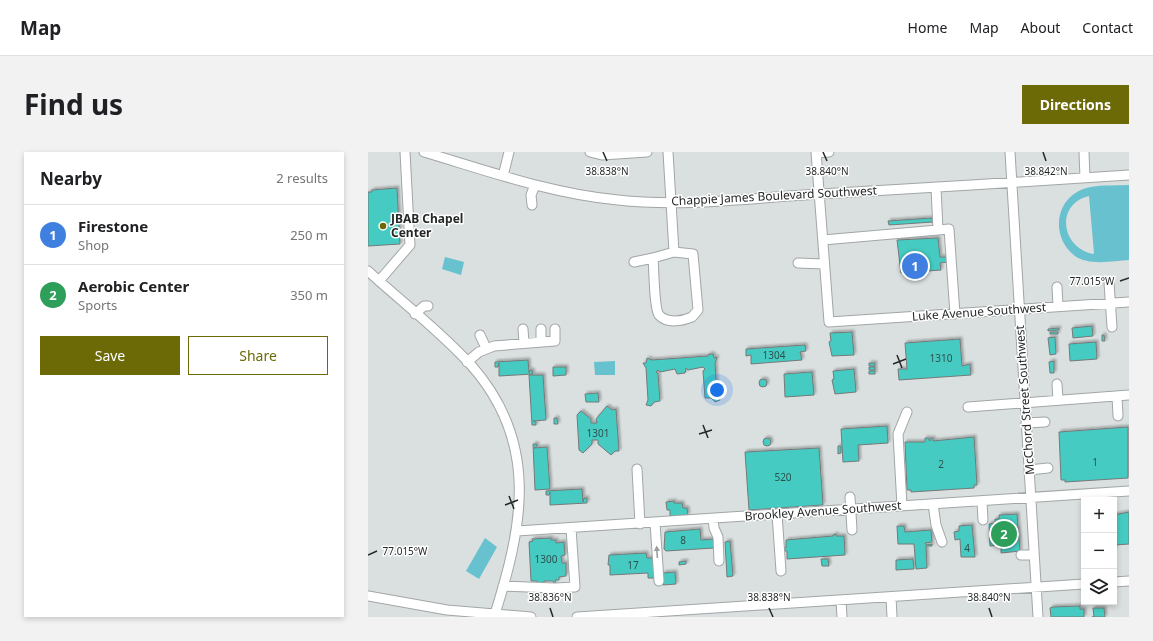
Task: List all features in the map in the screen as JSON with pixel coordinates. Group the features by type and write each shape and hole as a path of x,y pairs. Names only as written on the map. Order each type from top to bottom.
{"street":[{"path":"379,281 410,245 405,152"},
{"name":"Chappie James Boulevard Southwest","path":"424,152 535,185 600,198 632,202 671,202 819,194 1129,175"},
{"path":"503,176 509,152"},
{"path":"590,152 602,155 647,152"},
{"path":"668,152 674,252"},
{"path":"798,263 824,264 816,152 829,152"},
{"name":"McChord Street Southwest","path":"1010,152 1029,470 1031,497 1036,518 1036,587 1038,617"},
{"path":"1084,152 1085,178"},
{"path":"532,205 532,195 535,185"},
{"path":"936,187 938,230"},
{"path":"822,240 949,229 955,314"},
{"path":"634,262 674,252 693,254 698,310 695,315 688,319 672,321 662,318 658,314 653,258"},
{"name":"Luke Avenue Southwest","path":"824,264 829,322 1129,302"},
{"path":"368,271 467,362 485,383 498,404 514,446 520,491 517,531 495,616"},
{"path":"1109,283 1112,327"},
{"path":"1056,287 1058,306"},
{"path":"415,314 424,306 428,306"},
{"path":"523,329 524,344"},
{"path":"540,329 541,342"},
{"path":"467,362 486,348 494,346 556,341 555,329"},
{"path":"480,335 486,348"},
{"path":"1057,384 1058,400"},
{"path":"968,407 1129,395"},
{"path":"1117,396 1118,416"},
{"path":"902,506 897,486 898,434 908,412"},
{"path":"1026,423 1045,422"},
{"path":"1029,470 1048,468"},
{"path":"637,469 640,524"},
{"name":"Brookley Avenue Southwest","path":"517,531 713,519 728,514 777,514 850,510 1129,491"},
{"path":"850,497 852,530"},
{"path":"982,501 983,520"},
{"path":"933,504 936,525 942,542"},
{"path":"777,514 781,571"},
{"path":"713,519 714,528 718,537 719,561"},
{"path":"655,522 659,581"},
{"path":"503,586 555,588 575,587 571,528"},
{"path":"1022,555 1037,554"},
{"path":"1117,582 1129,581"},
{"path":"577,617 623,616 1081,584"},
{"path":"368,596 446,610 495,616 531,617"},
{"path":"891,597 892,617"},
{"path":"841,600 842,617"}],"shaded area":[{"path":"1129,185 1129,260 1094,262 1075,256 1067,248 1059,230 1061,210 1066,202 1073,194 1088,187","holes":["1089,196 1093,254 1082,250 1074,244 1066,226 1067,216 1071,208 1078,201"]},
{"path":"445,257 464,262 461,275 442,269"},
{"path":"615,361 615,375 595,375 594,362"},
{"path":"485,538 497,547 479,579 466,571"}],"building":[{"name":"JBAB Chapel Center","path":"397,188 400,244 368,246 368,192 372,192 372,190"},
{"path":"932,218 933,222 889,225 888,221"},
{"path":"938,238 940,257 948,257 948,262 940,263 941,270 901,273 897,240"},
{"path":"1092,326 1093,336 1073,338 1072,328"},
{"path":"1059,328 1059,330 1048,331 1048,329"},
{"path":"852,332 854,355 832,356 829,342 831,341 830,333"},
{"path":"1050,332 1058,332 1058,334 1050,334"},
{"path":"1102,335 1104,335 1105,341 1102,341"},
{"path":"1055,337 1056,354 1050,355 1048,338"},
{"path":"960,339 962,366 970,364 971,375 899,380 898,369 907,369 905,343"},
{"path":"1096,342 1097,359 1070,361 1069,344"},
{"path":"805,345 806,351 800,352 802,360 751,364 751,355 746,356 746,349"},
{"path":"709,354 713,354 714,358 717,357 715,363 717,395 720,400 715,402 711,398 705,398 703,371 705,369 703,367 688,370 686,368 685,373 677,374 675,369 660,372 658,370 656,372 658,374 660,401 654,402 651,406 646,405 648,400 646,368 643,363 646,363 647,358 652,360 708,356"},
{"path":"528,360 529,373 530,370 532,370 533,374 499,376 499,363 498,367 495,367 495,362"},
{"path":"1054,361 1054,373 1050,373 1049,362"},
{"path":"869,363 875,363 875,366 869,366"},
{"path":"553,367 566,367 566,375 553,376"},
{"path":"869,367 875,367 875,370 869,370"},
{"path":"854,369 856,392 835,394 832,380 834,379 833,371"},
{"path":"869,371 875,371 875,374 869,374"},
{"path":"812,372 814,395 785,397 784,374"},
{"path":"529,375 543,375 546,420 533,421 536,422 536,425 532,425"},
{"path":"763,379 766,380 766,386 763,387 760,386 759,383 760,380"},
{"path":"598,393 599,402 586,402 585,394"},
{"path":"607,406 612,410 616,409 619,451 615,451 611,455 598,444 598,440 592,440 592,444 583,453 579,450 577,415 581,411 591,419 591,423 597,423 596,419"},
{"path":"554,418 557,418 558,424 554,424"},
{"path":"887,426 888,443 858,445 859,461 843,462 841,429"},
{"path":"1128,427 1128,478 1065,482 1065,480 1061,480 1059,432"},
{"path":"974,437 977,485 974,485 974,488 911,492 911,490 907,490 905,442 925,442 925,438 928,438 930,441 930,438 933,438 933,441"},
{"path":"767,438 770,439 770,445 767,446 764,445 763,442 764,439"},
{"path":"533,444 537,444 534,448 547,447 550,489 535,490"},
{"path":"838,446 841,446 841,453 838,454"},
{"path":"819,448 823,505 749,510 745,452"},
{"path":"582,489 583,502 584,498 587,498 587,503 550,505 550,492 549,495 546,495 546,491"},
{"path":"674,501 674,503 682,503 683,508 687,508 688,515 670,516 670,510 667,510 666,502"},
{"path":"1129,512 1129,544 1117,545 1117,514"},
{"path":"1017,514 1020,551 1001,553 1001,545 990,546 989,524 995,523 995,519 999,519 999,515"},
{"path":"972,525 975,557 961,557 960,539 955,540 954,532 959,531 959,526"},
{"path":"897,526 904,526 905,532 931,530 932,542 925,543 926,545 932,544 932,546 926,546 927,568 916,569 914,544 898,544"},
{"path":"700,529 701,540 713,539 714,548 666,551 664,549 665,532"},
{"path":"836,534 836,536 844,536 845,555 787,559 787,551 785,551 784,548 786,548 786,540 833,536"},
{"path":"551,538 551,540 556,540 556,543 564,542 565,555 561,556 562,563 566,563 566,576 559,577 559,580 555,580 556,582 554,583 553,581 544,581 544,583 538,585 537,581 531,581 529,542 533,541 532,539"},
{"path":"730,541 733,576 727,577 725,542"},
{"path":"646,553 647,558 655,558 657,578 648,578 648,573 610,575 610,565 608,565 609,555"},
{"path":"821,559 828,559 829,566 822,566"},
{"path":"913,559 914,569 896,570 896,560"},
{"path":"686,561 686,564 679,565 679,562"},
{"path":"675,572 676,584 663,585 663,573"},
{"path":"1080,606 1080,609 1084,609 1084,617 1051,617 1050,608"},
{"path":"1093,608 1104,608 1105,617 1094,617"}],"place":[{"name":"JBAB Chapel Center","path":"383,226"},
{"name":"Firestone","path":"915,266"},
{"name":"Aerobic Center","path":"1004,534"}]}
